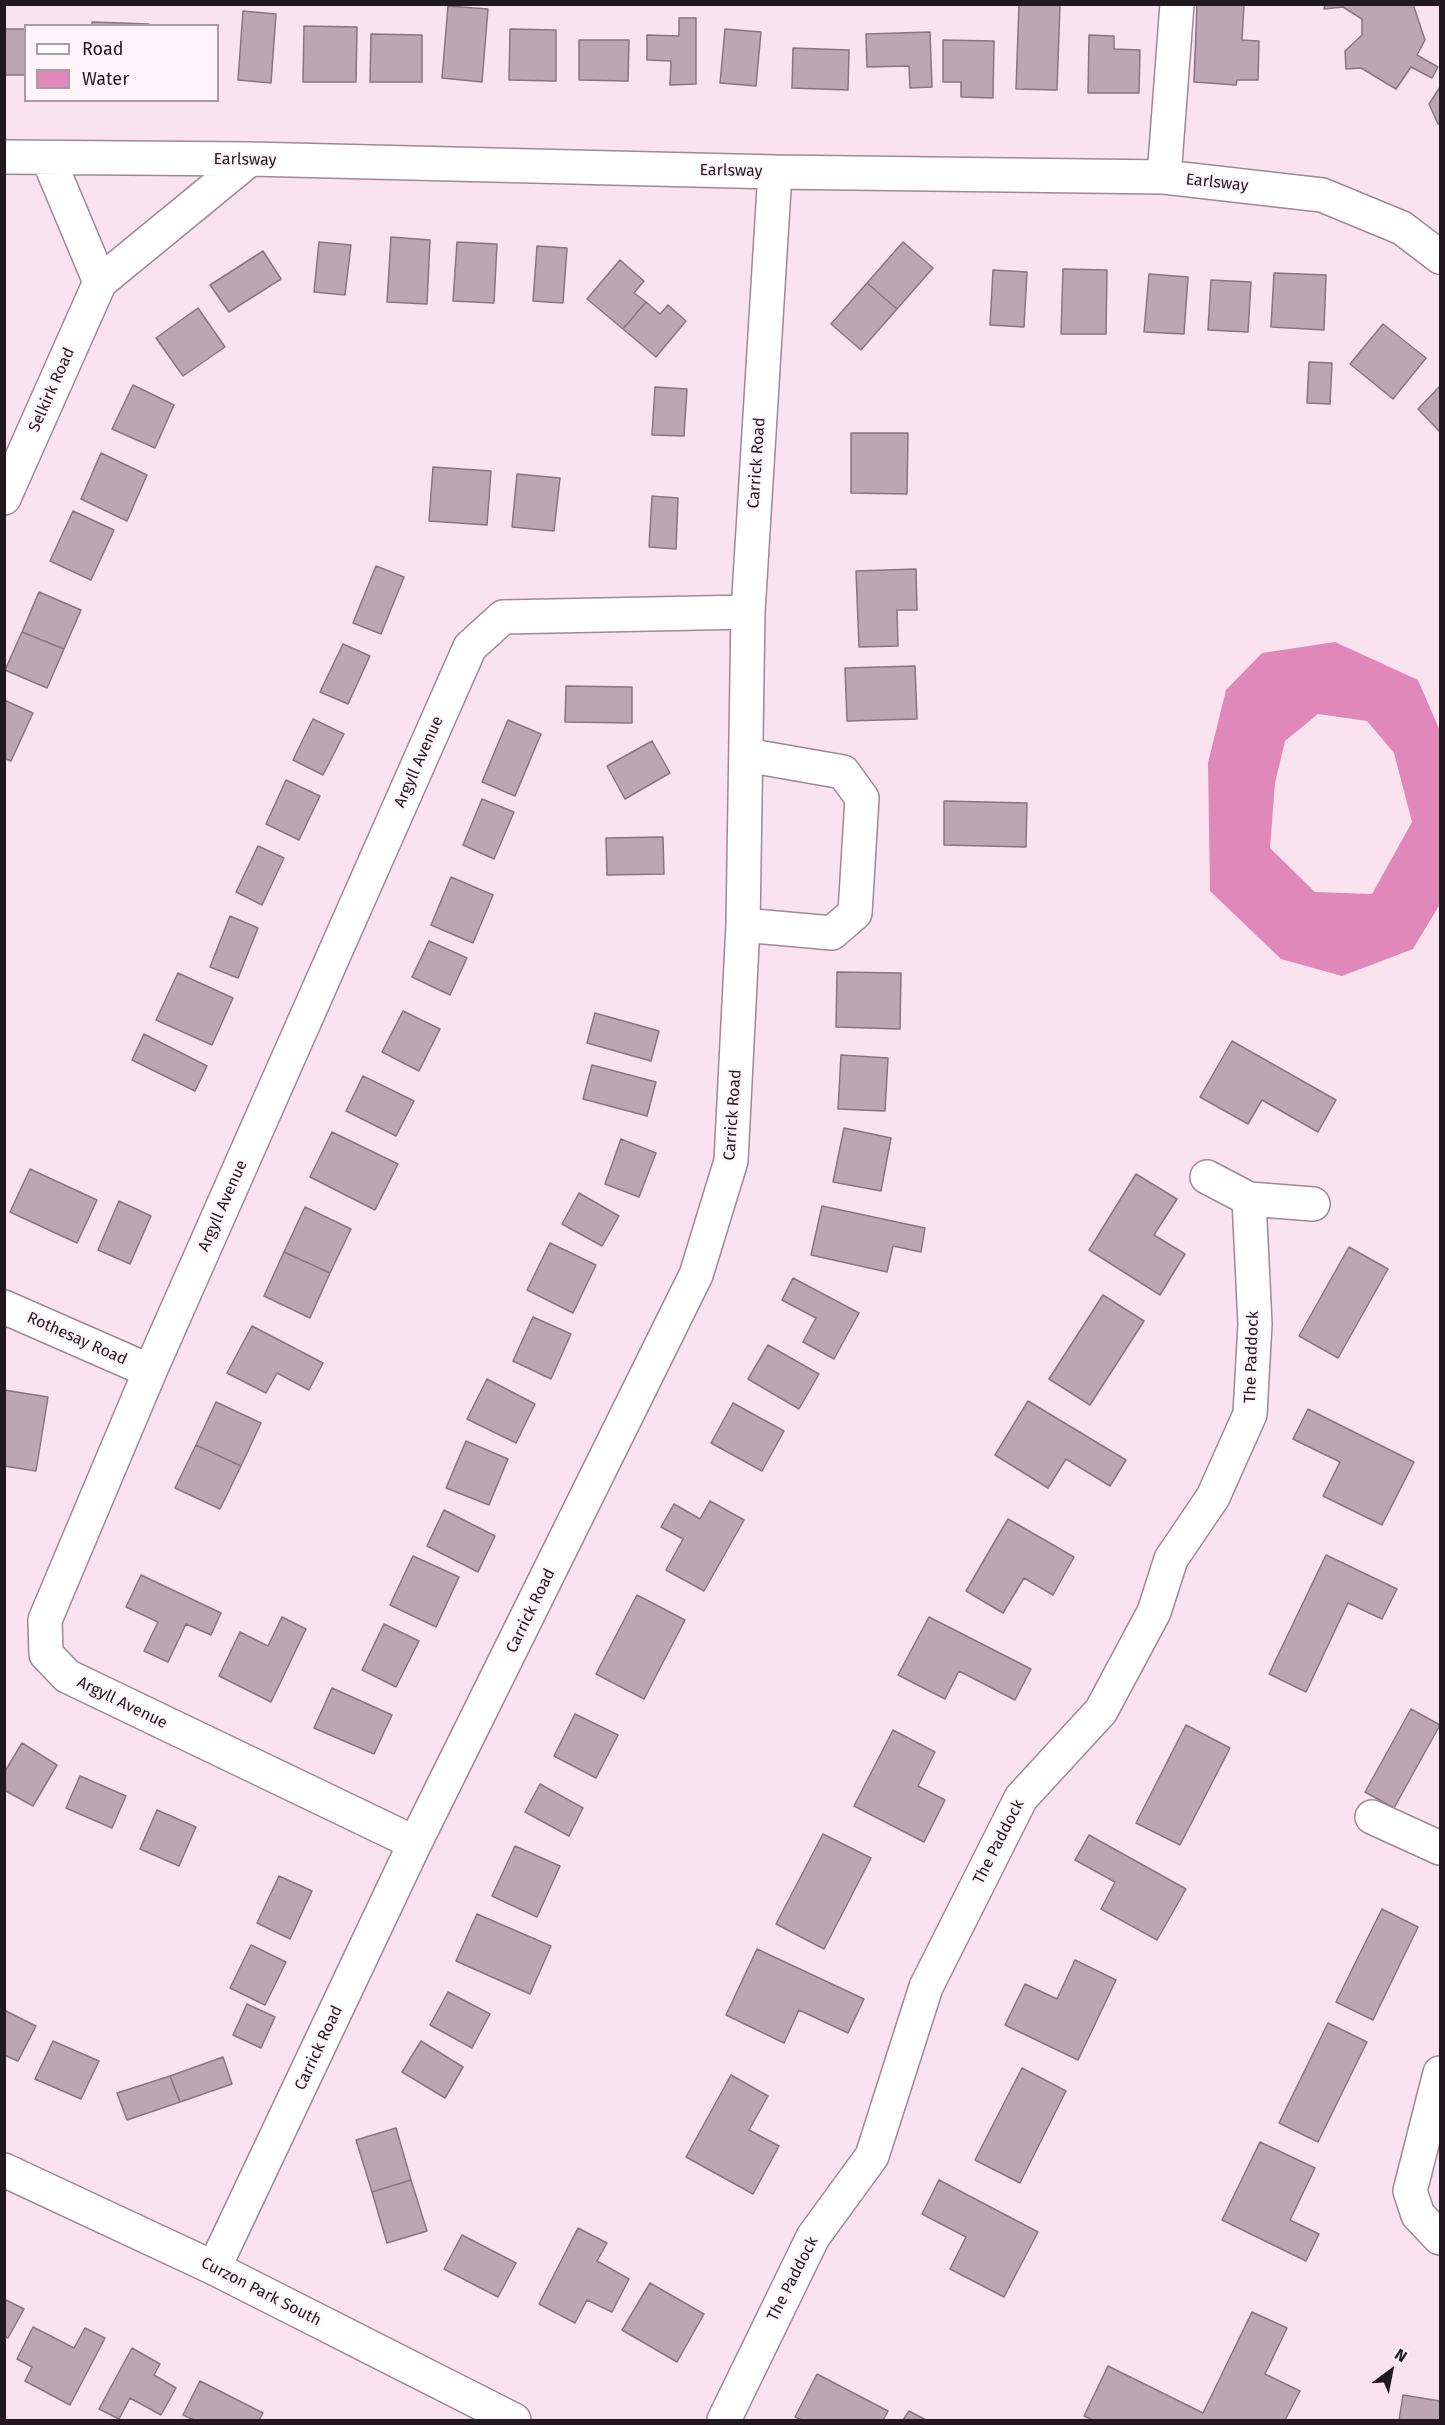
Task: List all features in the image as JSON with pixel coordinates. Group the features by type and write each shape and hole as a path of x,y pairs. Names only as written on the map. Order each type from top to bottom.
{"street":[{"path":"1164,177 1177,4"},
{"name":"Earlsway","path":"4,157 250,159 775,172 1164,177 1322,195 1402,228 1440,257"},
{"path":"48,158 100,282"},
{"name":"Selkirk Road","path":"4,498 100,282 250,159"},
{"name":"Carrick Road","path":"214,2268 415,1843 696,1275 731,1161 743,925 748,612 775,172"},
{"name":"Argyll Avenue","path":"415,1843 67,1676 46,1654 45,1620 150,1371 470,646 503,617 748,612"},
{"path":"743,925 832,933 855,913 862,798 843,772 746,755"},
{"path":"1207,1177 1249,1199 1313,1204"},
{"name":"The Paddock","path":"724,2421 813,2237 873,2156 926,1987 1021,1798 1101,1711 1154,1612 1171,1559 1213,1497 1250,1414 1255,1324 1249,1199"},
{"name":"Rothesay Road","path":"4,1307 150,1371"},
{"path":"1372,1817 1440,1848"},
{"path":"1440,2073 1410,2191 1418,2215 1440,2238"},
{"name":"Curzon Park South","path":"4,2170 214,2268 514,2421"}],"water":[{"path":"1335,642 1418,680 1440,731 1440,904 1413,949 1342,976 1281,959 1210,891 1208,763 1226,690 1262,653","holes":["1318,714 1367,721 1394,753 1412,822 1372,894 1315,892 1270,848 1275,783 1285,741"]}],"building":[{"path":"1019,4 1060,4 1057,90 1016,89"},
{"path":"1197,4 1244,4 1242,40 1259,41 1258,80 1237,80 1236,85 1194,82"},
{"path":"1325,4 1413,4 1425,40 1417,55 1438,67 1432,78 1411,67 1396,89 1361,68 1346,69 1345,51 1362,35 1362,19 1343,7 1324,9"},
{"path":"448,6 488,9 482,82 442,78"},
{"path":"243,11 276,14 271,83 238,80"},
{"path":"679,18 696,18 696,84 670,85 671,61 647,60 647,35 679,36"},
{"path":"92,22 149,24 92,24"},
{"path":"304,26 357,27 356,82 303,82"},
{"path":"4,29 24,29 24,75 4,75"},
{"path":"510,29 556,30 556,81 509,80"},
{"path":"725,29 761,32 756,86 720,83"},
{"path":"930,32 932,87 910,88 909,66 867,67 866,34"},
{"path":"371,34 422,35 422,82 370,82"},
{"path":"1089,35 1114,36 1114,49 1140,50 1139,93 1088,93"},
{"path":"579,40 629,40 628,81 579,80"},
{"path":"943,40 994,41 993,98 961,97 961,82 943,82"},
{"path":"793,48 849,50 848,90 792,88"},
{"path":"1440,87 1440,124 1438,124 1429,104"},
{"path":"391,237 430,240 427,304 387,302"},
{"path":"319,242 351,245 345,295 314,292"},
{"path":"457,242 497,244 494,303 453,301"},
{"path":"903,242 933,268 897,309 867,283"},
{"path":"537,246 567,248 563,303 533,301"},
{"path":"263,251 281,279 229,312 210,285"},
{"path":"620,260 644,281 634,293 646,302 623,329 587,299"},
{"path":"1063,269 1107,270 1106,334 1061,334"},
{"path":"993,270 1027,272 1024,327 990,325"},
{"path":"1274,273 1326,275 1324,330 1271,327"},
{"path":"1149,274 1188,277 1184,334 1144,332"},
{"path":"1211,280 1251,282 1248,332 1208,330"},
{"path":"867,283 897,309 861,350 831,324"},
{"path":"646,302 660,314 668,305 686,321 656,357 623,329"},
{"path":"198,308 225,347 183,376 156,338"},
{"path":"1383,324 1426,358 1393,399 1350,364"},
{"path":"1309,362 1332,363 1330,404 1307,403"},
{"path":"133,385 174,405 155,448 112,429"},
{"path":"1440,386 1440,432 1418,409"},
{"path":"655,387 687,389 684,436 652,435"},
{"path":"851,433 908,433 907,494 851,493"},
{"path":"101,453 147,475 127,521 81,499"},
{"path":"433,467 491,471 487,525 429,521"},
{"path":"517,474 560,478 554,531 512,527"},
{"path":"652,496 678,498 676,549 649,547"},
{"path":"73,511 114,530 91,580 50,561"},
{"path":"376,566 404,577 381,634 353,623"},
{"path":"916,569 917,610 897,610 898,646 859,647 856,571"},
{"path":"39,592 81,610 64,649 22,632"},
{"path":"22,632 64,649 47,688 5,670"},
{"path":"343,644 370,656 348,704 320,692"},
{"path":"915,666 917,719 847,721 845,668"},
{"path":"566,686 632,687 632,723 565,722"},
{"path":"4,700 33,713 11,761 4,758"},
{"path":"313,719 344,734 323,775 293,760"},
{"path":"508,720 541,734 515,796 482,782"},
{"path":"652,741 670,773 625,799 607,766"},
{"path":"286,780 320,796 299,840 266,824"},
{"path":"482,799 514,812 494,859 463,845"},
{"path":"944,801 1027,803 1026,847 944,845"},
{"path":"663,837 664,874 607,875 606,838"},
{"path":"258,846 284,858 262,905 236,892"},
{"path":"451,877 493,895 473,943 431,925"},
{"path":"230,916 258,928 238,978 210,967"},
{"path":"429,941 467,958 450,995 412,977"},
{"path":"837,972 901,973 900,1029 836,1027"},
{"path":"178,973 233,998 212,1045 156,1020"},
{"path":"403,1011 440,1029 419,1071 382,1052"},
{"path":"595,1013 659,1031 651,1061 587,1043"},
{"path":"144,1034 207,1066 195,1091 132,1060"},
{"path":"1232,1041 1336,1100 1318,1132 1262,1100 1248,1124 1200,1097"},
{"path":"841,1055 888,1058 885,1111 838,1109"},
{"path":"592,1065 656,1082 647,1116 583,1099"},
{"path":"363,1076 414,1101 396,1136 346,1111"},
{"path":"844,1128 891,1138 881,1191 833,1182"},
{"path":"332,1132 398,1164 375,1210 310,1177"},
{"path":"621,1139 656,1153 639,1197 605,1184"},
{"path":"30,1169 97,1200 77,1243 10,1212"},
{"path":"1136,1174 1177,1199 1154,1235 1185,1254 1160,1295 1089,1250"},
{"path":"579,1193 619,1216 602,1246 562,1224"},
{"path":"119,1201 151,1216 130,1264 98,1250"},
{"path":"822,1206 925,1228 921,1252 893,1246 887,1272 811,1255"},
{"path":"305,1207 351,1229 330,1273 284,1252"},
{"path":"550,1243 596,1265 573,1313 527,1290"},
{"path":"1349,1247 1388,1269 1338,1358 1299,1336"},
{"path":"284,1252 330,1273 310,1318 264,1296"},
{"path":"793,1278 859,1313 834,1359 803,1342 816,1318 782,1300"},
{"path":"1103,1295 1144,1321 1090,1405 1049,1379"},
{"path":"533,1317 571,1334 551,1379 513,1361"},
{"path":"252,1326 323,1363 309,1390 277,1373 266,1393 227,1373"},
{"path":"768,1345 819,1374 799,1409 748,1379"},
{"path":"487,1379 535,1404 516,1443 467,1419"},
{"path":"4,1390 48,1397 36,1471 4,1466"},
{"path":"1028,1401 1126,1460 1110,1486 1066,1459 1048,1488 995,1455"},
{"path":"216,1402 261,1423 241,1466 196,1445"},
{"path":"733,1403 784,1431 762,1471 711,1443"},
{"path":"1308,1409 1414,1462 1382,1525 1323,1496 1340,1462 1293,1439"},
{"path":"466,1441 508,1459 489,1505 446,1488"},
{"path":"196,1445 241,1466 220,1509 175,1488"},
{"path":"710,1501 744,1520 704,1591 666,1570 683,1539 661,1527 674,1504 700,1519"},
{"path":"444,1510 495,1536 478,1572 427,1546"},
{"path":"1008,1519 1074,1557 1053,1595 1024,1578 1003,1613 966,1591"},
{"path":"1326,1555 1397,1589 1382,1619 1348,1603 1306,1692 1269,1674"},
{"path":"413,1556 459,1577 436,1627 390,1605"},
{"path":"141,1575 221,1613 211,1635 186,1624 168,1662 144,1651 158,1622 126,1607"},
{"path":"637,1595 685,1620 644,1699 596,1674"},
{"path":"282,1617 306,1629 271,1702 219,1676 240,1632 268,1646"},
{"path":"929,1617 1031,1669 1015,1700 959,1671 945,1699 898,1675"},
{"path":"384,1624 419,1641 396,1687 362,1670"},
{"path":"332,1688 392,1715 374,1754 314,1728"},
{"path":"1411,1709 1440,1725 1394,1808 1365,1792"},
{"path":"575,1714 618,1735 596,1778 554,1756"},
{"path":"1186,1725 1230,1748 1180,1845 1136,1823"},
{"path":"893,1730 935,1752 918,1786 945,1800 924,1842 854,1806"},
{"path":"22,1743 57,1765 33,1806 4,1790 4,1773"},
{"path":"80,1776 126,1796 112,1828 66,1808"},
{"path":"540,1784 583,1808 569,1836 525,1812"},
{"path":"157,1810 196,1827 179,1866 140,1849"},
{"path":"823,1834 871,1858 824,1949 776,1924"},
{"path":"1089,1835 1186,1889 1157,1940 1101,1909 1115,1882 1075,1860"},
{"path":"515,1846 560,1866 537,1917 492,1896"},
{"path":"279,1876 312,1891 290,1939 257,1923"},
{"path":"1382,1909 1418,1927 1373,2020 1336,2002"},
{"path":"477,1914 551,1946 530,1994 456,1961"},
{"path":"251,1945 286,1962 265,2005 230,1988"},
{"path":"757,1949 864,1999 848,2033 799,2010 784,2043 726,2015"},
{"path":"1075,1960 1116,1980 1078,2060 1005,2025 1025,1984 1057,1999"},
{"path":"448,1992 490,2014 472,2048 430,2025"},
{"path":"247,2004 275,2017 261,2048 233,2035"},
{"path":"4,2010 36,2026 18,2061 4,2055"},
{"path":"1328,2023 1367,2042 1318,2142 1279,2123"},
{"path":"53,2041 99,2061 81,2099 35,2079"},
{"path":"421,2041 463,2067 445,2098 402,2072"},
{"path":"223,2057 232,2084 180,2102 170,2076"},
{"path":"1022,2068 1066,2091 1020,2183 975,2160"},
{"path":"731,2075 768,2096 749,2130 779,2146 753,2194 686,2157"},
{"path":"170,2076 180,2102 127,2120 117,2093"},
{"path":"396,2128 411,2180 372,2192 356,2140"},
{"path":"1260,2142 1315,2168 1290,2220 1319,2234 1306,2261 1222,2220"},
{"path":"411,2180 427,2231 387,2243 372,2192"},
{"path":"939,2180 1038,2232 1004,2297 950,2269 966,2237 922,2214"},
{"path":"578,2228 607,2243 597,2261 629,2279 612,2312 587,2300 575,2323 539,2304"},
{"path":"462,2235 516,2263 498,2297 444,2269"},
{"path":"650,2283 704,2314 677,2362 622,2330"},
{"path":"4,2299 24,2309 8,2338 4,2336"},
{"path":"1252,2312 1287,2328 1265,2374 1300,2391 1285,2420 1093,2420 1084,2416 1108,2366 1203,2413"},
{"path":"33,2327 74,2348 85,2328 105,2338 70,2405 25,2381 32,2367 17,2359"},
{"path":"132,2348 160,2364 154,2375 176,2388 161,2415 130,2398 119,2419 99,2409"},
{"path":"817,2374 888,2411 883,2420 802,2420 795,2417"},
{"path":"200,2381 263,2413 259,2420 194,2420 183,2415"},
{"path":"1403,2395 1440,2401 1440,2420 1399,2420"},
{"path":"909,2411 926,2420 903,2420"}]}
